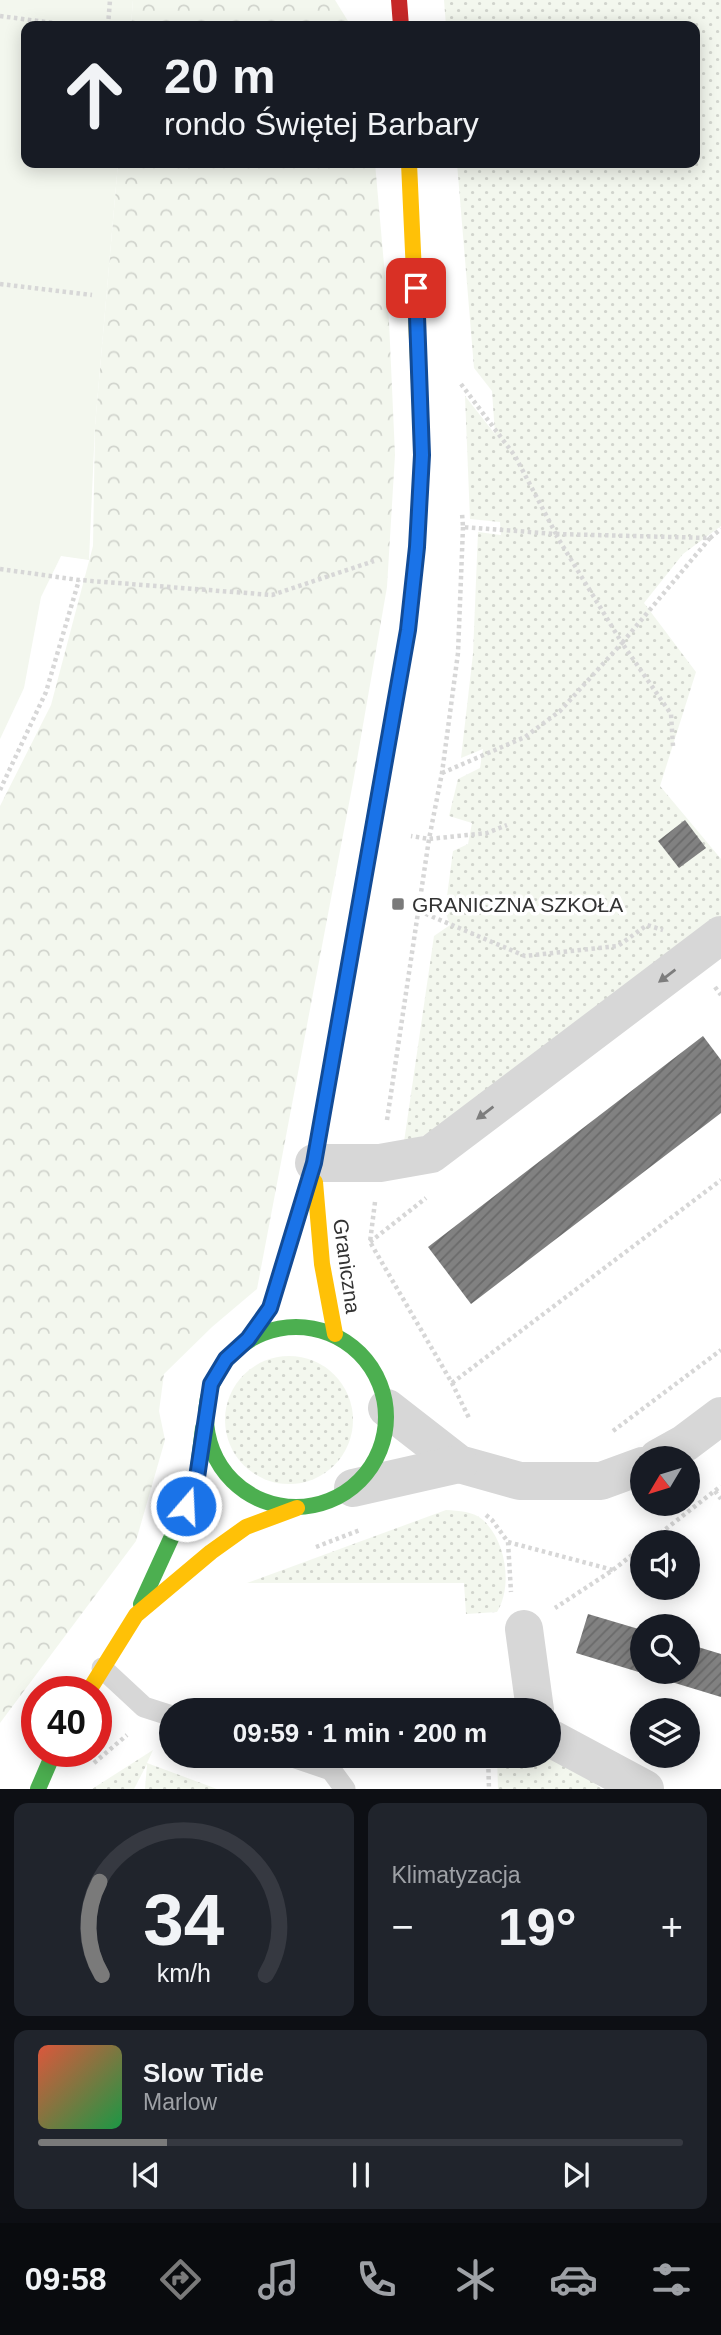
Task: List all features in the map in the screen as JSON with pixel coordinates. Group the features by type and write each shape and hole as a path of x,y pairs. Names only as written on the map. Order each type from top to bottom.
{"street":[{"path":"399,0 401,21"},
{"name":"Graniczna","path":"248,1339 270,1308 314,1163 408,630 417,547 422,455 408,168"},
{"path":"314,1163 380,1163 431,1154 707,946"},
{"name":"Graniczna","path":"314,1163 322,1264 335,1334"},
{"path":"97,1676 136,1615 196,1484 211,1384 226,1359 248,1339 275,1328 305,1326 335,1334 367,1360 379,1378 387,1408 385,1439 373,1466 353,1488"},
{"path":"387,1408 459,1464 520,1481 601,1481 630,1470"},
{"path":"205,1412 209,1442 221,1469 242,1490 268,1503 298,1508"},
{"path":"680,1446 721,1416"},
{"path":"136,1615 246,1527 298,1508 327,1503 353,1488 459,1464"},
{"path":"517,1613 533,1698"},
{"path":"561,1744 645,1789"},
{"path":"38,1789 46,1767"}],"lane":[{"path":"102,1668 144,1707 159,1712"},
{"path":"325,1768 331,1770 345,1789"}],"path":[{"path":"108,21 110,0"},
{"path":"0,16 38,21"},
{"path":"0,284 92,295"},
{"path":"458,394 458,381 515,456 556,534 622,643 671,714 673,746"},
{"path":"462,500 458,653 442,773 429,839 487,833 507,825"},
{"path":"463,527 556,534 710,538"},
{"path":"442,773 525,737 560,711 622,643 710,538 721,529"},
{"path":"0,569 79,580 272,595 417,547"},
{"path":"0,790 46,692 79,580"},
{"path":"418,911 525,956 618,946 647,925 707,946 721,995"},
{"path":"452,1383 721,1180"},
{"path":"604,1438 721,1350"},
{"path":"665,1530 721,1486"},
{"path":"715,1491 721,1499"},
{"path":"482,1512 492,1520 508,1542 517,1613 613,1570 630,1557"},
{"path":"307,1550 372,1525"},
{"path":"508,1542 613,1570"},
{"path":"112,1748 126,1736 144,1707"},
{"path":"488,1768 489,1789"}],"green space":[{"path":"0,0 133,0 131,21 21,21 21,168 118,168 95,426 89,560 61,556 41,597 24,688 0,739"},
{"path":"133,0 335,0 348,21 131,21"},
{"path":"444,0 721,0 721,526 683,554 644,603 696,672 660,786 721,859 721,919 447,1128 404,1142 434,936 450,925 445,911 453,851 468,844 472,823 449,816 458,779 480,768 483,749 461,758 473,654 478,532 501,535 500,522 470,519 465,396 495,434 492,391 474,368 457,168 700,168 700,21 446,21"},
{"path":"118,168 375,168 389,321 395,455 387,587 354,777 257,1289 212,1327 164,1374 159,1411 165,1440 136,1541 35,1676 21,1676 21,1695 0,1723 0,806 51,705 93,546 95,426"},
{"path":"289,1356 313,1361 334,1375 348,1396 353,1420 348,1444 334,1465 313,1479 289,1484 265,1479 244,1465 230,1444 225,1420 230,1396 244,1375 265,1361"},
{"path":"446,1510 466,1512 479,1517 497,1540 502,1551 506,1577 505,1590 497,1612 466,1614 464,1583 247,1583"},
{"path":"153,1750 147,1763 217,1789 145,1789 147,1764 134,1789 92,1789"},
{"path":"561,1761 602,1789 498,1789 497,1768 561,1768"}],"building":[{"path":"685,820 706,848 679,868 658,841"},
{"path":"703,1036 721,1060 721,1113 471,1304 428,1247"},
{"path":"588,1614 630,1626 630,1669 576,1653"},
{"path":"700,1648 721,1654 721,1697 678,1684 700,1684"}],"traffic: fast":[{"path":"248,1339 270,1308 314,1163 381,781"},
{"path":"296,1327 314,1328 331,1334 360,1353 379,1382 385,1399 386,1417 385,1435 379,1452 360,1481 331,1500 314,1506 296,1507 278,1506 261,1500 232,1481 213,1452 207,1435 206,1417 207,1399 213,1382 232,1353 261,1334 278,1328 296,1327"},
{"path":"141,1604 196,1484 203,1428"},
{"path":"38,1789 48,1767"}],"traffic: slow":[{"path":"409,168 422,450"},
{"path":"315,1182 322,1264 335,1334"},
{"path":"98,1676 136,1615 211,1552 246,1527 297,1508"}],"traffic: jam":[{"path":"399,0 401,21"},
{"path":"381,781 408,630 417,547 422,450"}],"place":[{"name":"GRANICZNA SZKOŁA","path":"398,904"}],"route":[{"path":"186,1506 196,1484 211,1384 226,1359 248,1339 270,1308 314,1163 408,630 417,547 422,455 416,288"}]}
